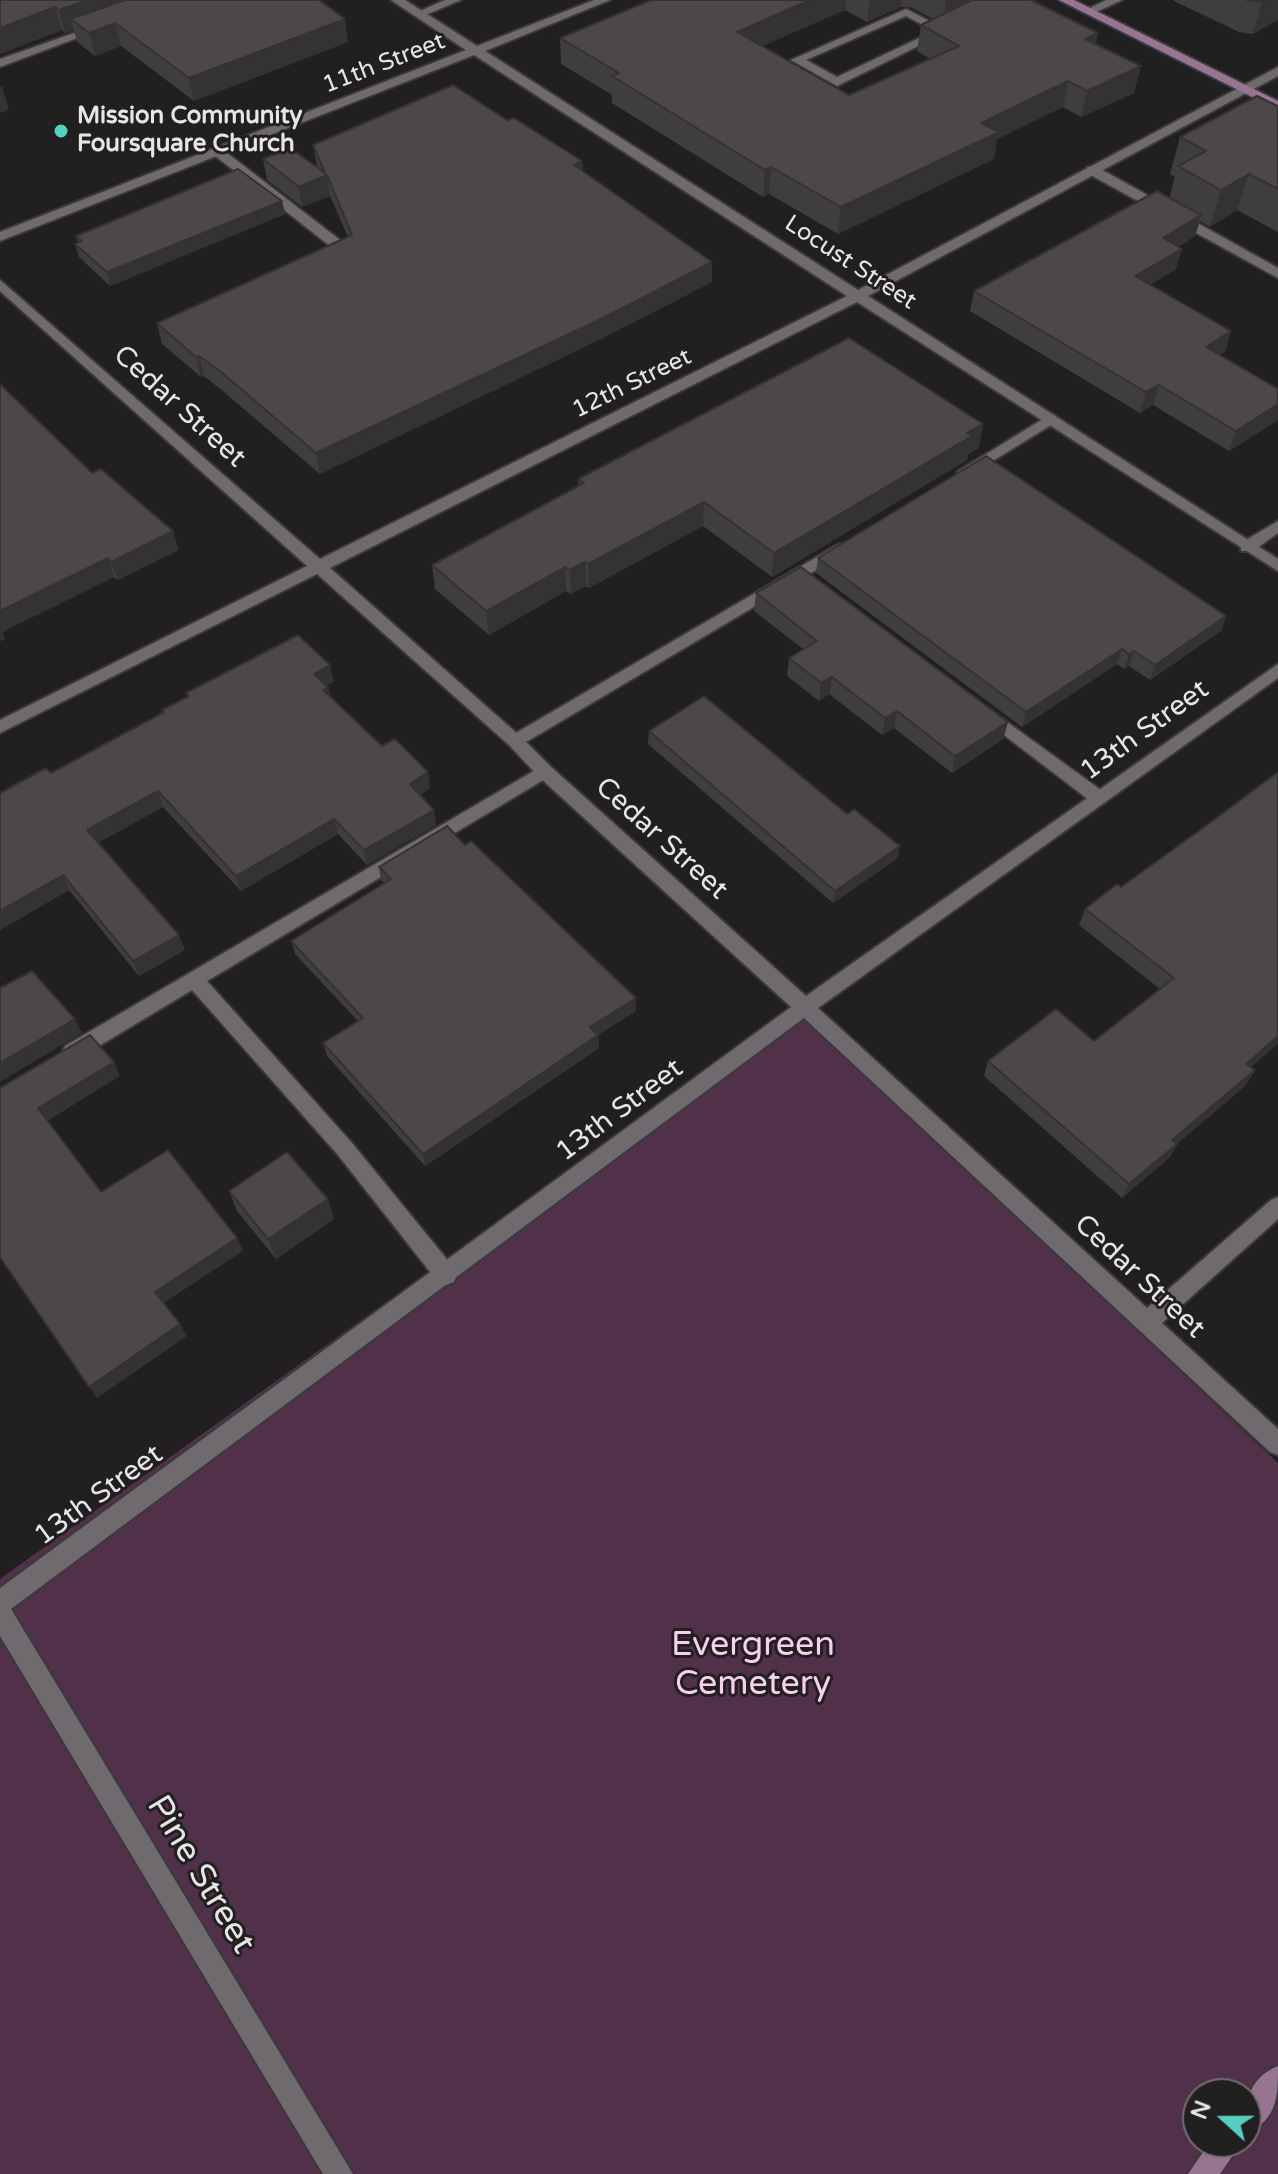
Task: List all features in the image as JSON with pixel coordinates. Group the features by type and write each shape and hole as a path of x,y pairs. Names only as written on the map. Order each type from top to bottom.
{"main road":[{"path":"1065,0 1278,106"},
{"path":"1262,2100 1278,2080"}],"street":[{"name":"Locust Street","path":"397,0 1278,566"},
{"path":"419,14 455,0"},
{"name":"11th Street","path":"0,237 604,0"},
{"path":"1088,12 1116,0"},
{"path":"943,31 906,12 797,60 837,82 943,31 955,25"},
{"path":"0,63 105,26"},
{"name":"12th Street","path":"0,727 859,295 1278,71"},
{"path":"218,152 335,243"},
{"path":"1092,170 1278,274"},
{"name":"Cedar Street","path":"0,284 515,741 544,771 805,1007 1278,1444"},
{"path":"948,482 1051,419"},
{"path":"1247,547 1278,526"},
{"path":"515,741 806,578 854,540"},
{"name":"13th Street","path":"0,1603 805,1007 1278,670"},
{"path":"972,703 1099,798"},
{"path":"52,1064 544,771"},
{"path":"194,980 345,1149 446,1275"},
{"path":"1147,1322 1278,1206"},
{"name":"Pine Street","path":"0,1613 339,2174"}],"green space":[{"name":"Evergreen Cemetery","path":"795,1009 1278,1463 1278,2174 0,2174 0,1579"}],"building":[{"path":"0,0 88,0 59,10 55,7 0,28"},
{"path":"125,0 319,0 345,19 189,78 115,23 89,33 71,19"},
{"path":"651,0 810,0 737,32 849,95 959,46 921,25 972,0 1031,0 1098,33 1085,39 1141,66 1087,91 1068,81 981,123 999,132 841,207 771,167 765,170 612,76 619,73 560,38"},
{"path":"453,85 507,120 514,118 582,161 574,165 712,262 603,318 316,453 220,371 196,357 157,323 352,235 327,175 299,187 263,159 290,148 325,173 313,145"},
{"path":"1257,96 1278,106 1278,189 1249,174 1221,190 1178,166 1206,151 1180,137"},
{"path":"238,169 282,201 107,272 75,244 82,241 76,236"},
{"path":"1157,191 1201,215 1163,238 1182,249 1135,276 1231,331 1206,347 1278,389 1278,404 1236,431 1159,385 1146,392 974,291"},
{"path":"849,338 983,424 967,433 972,436 774,553 704,502 588,564 585,562 570,570 565,567 486,611 432,565 584,483 578,479"},
{"path":"0,384 92,473 101,469 173,531 111,562 108,558 0,611"},
{"path":"986,456 1226,616 1155,665 1134,651 1129,654 1122,649 1026,712 818,558"},
{"path":"801,567 1008,722 955,756 897,711 885,718 832,677 821,683 789,658 817,641 756,593"},
{"path":"298,635 330,665 314,674 328,687 323,690 382,746 395,739 428,772 410,784 434,810 364,850 334,819 236,876 158,791 87,830 179,935 133,961 63,875 0,911 0,793 46,768 51,773 164,712 162,710 189,696 186,693"},
{"path":"704,696 847,814 854,809 900,846 835,891 649,731"},
{"path":"1278,772 1278,1036 1246,1064 1255,1070 1172,1140 1177,1144 1129,1184 988,1061 1056,1009 1094,1041 1174,978 1085,909 1117,884 1121,887"},
{"path":"447,826 465,845 471,841 636,998 590,1027 598,1035 423,1154 323,1043 363,1018 291,941 391,879 379,867"},
{"path":"32,971 75,1019 0,1063 0,988"},
{"path":"90,1035 114,1062 38,1108 101,1192 168,1150 237,1238 155,1292 180,1324 89,1387 0,1257 0,1088"},
{"path":"287,1152 328,1199 268,1239 229,1191"}],"place":[{"name":"Mission Community Foursquare Church","path":"61,131"}]}
